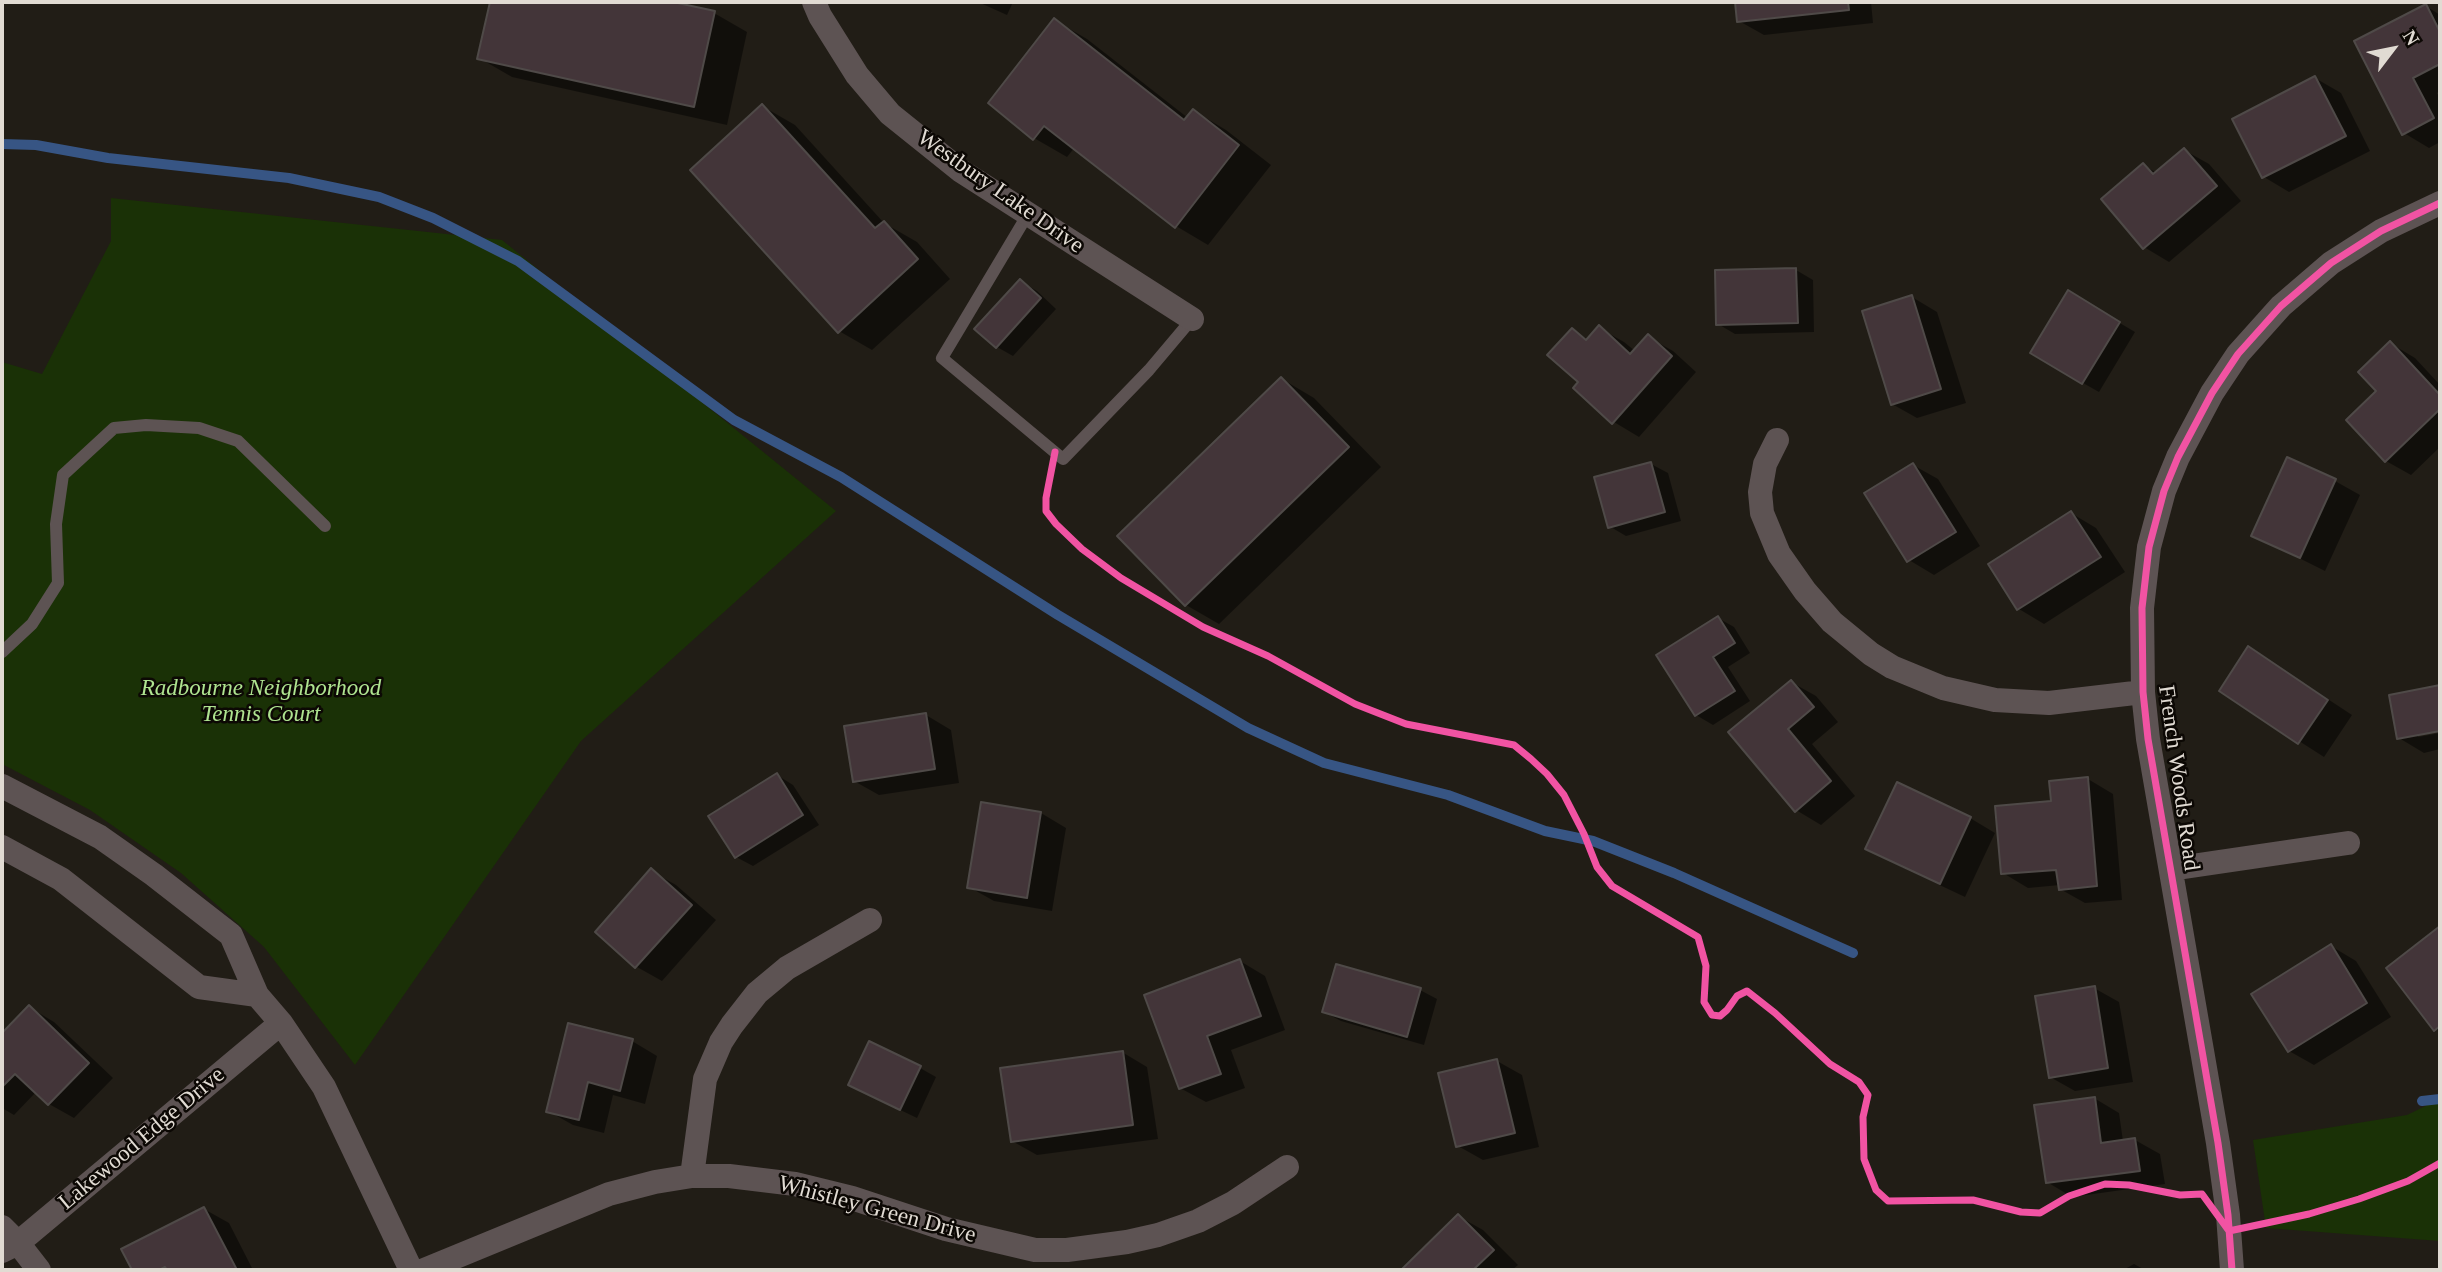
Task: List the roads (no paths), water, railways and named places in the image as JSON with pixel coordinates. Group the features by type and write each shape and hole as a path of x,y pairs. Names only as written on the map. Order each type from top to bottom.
{"street":[{"name":"Westbury Lake Drive","path":"814,2 858,75 890,114 961,171 1192,319"},
{"name":"French Woods Road","path":"2232,1270 2218,1143 2148,739 2143,692 2142,608 2150,547 2178,457 2212,393 2238,354 2281,306 2331,263 2381,231 2440,203"},
{"path":"1777,440 1765,464 1760,492 1762,513 1779,554 1805,591 1832,622 1871,654 1892,667 1942,688 1995,700 2049,702 2143,692"},
{"path":"2,786 100,837 231,935 257,995 281,1023 324,1087 411,1270"},
{"path":"2171,869 2348,843"},
{"path":"2,847 61,879 199,987 257,995"},
{"path":"692,1176 705,1079 720,1042 732,1024 757,993 787,968 870,920"},
{"name":"Lakewood Edge Drive","path":"7,1241 281,1023"},
{"name":"Whistley Green Drive","path":"424,1270 609,1194 692,1176 729,1176 795,1184 852,1198 1033,1260 1067,1250 1158,1235 1198,1221 1287,1167"},
{"path":"7,1241 39,1270"}],"lane":[{"path":"1028,214 943,358 1063,459 1149,370 1192,319"},
{"path":"2,652 32,624 58,583 56,524 63,475 114,428 146,425 199,428 237,441 325,526"}],"waterway":[{"path":"2,144 36,145 108,158 289,178 379,197 433,218 518,261 734,420 841,477 1058,615 1248,728 1324,763 1448,795 1545,831 1593,841 1674,873 1853,953"},
{"path":"2422,1101 2440,1099"}],"park label":[{"name":"Radbourne Neighborhood Tennis Court","path":"261,702"}]}
